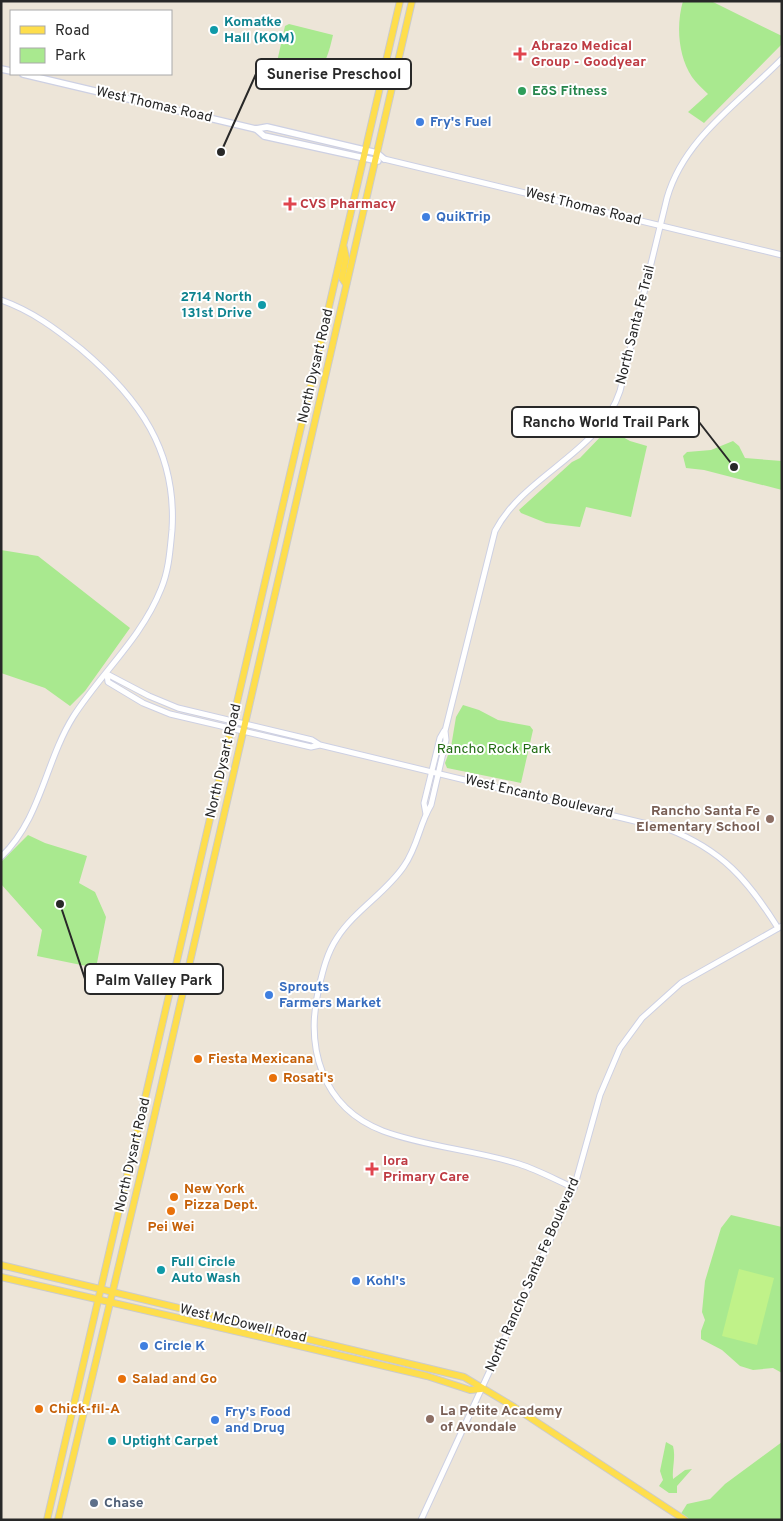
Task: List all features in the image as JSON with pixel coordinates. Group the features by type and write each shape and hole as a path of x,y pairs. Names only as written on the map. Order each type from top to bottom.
{"main road":[{"name":"North Dysart Road","path":"47,1520 102,1290 400,1"},
{"name":"North Dysart Road","path":"58,1520 111,1302 412,1"},
{"name":"West Thomas Road","path":"28,75 256,129 267,127 366,150 377,153 384,160"},
{"name":"West Thomas Road","path":"256,129 264,136 375,162 384,160"},
{"path":"344,244 346,258 342,278 346,284"},
{"name":"West McDowell Road","path":"1,1265 455,1374 474,1381 481,1389 507,1402 686,1520"},
{"name":"West McDowell Road","path":"1,1277 427,1376 470,1390 481,1389"},
{"path":"207,1324 209,1316"},
{"path":"304,1347 306,1339"}],"street":[{"name":"North Santa Fe Trail","path":"574,1188 519,1164 397,1135 370,1126 340,1100 322,1072 314,1047 312,1025 317,995 328,954 345,927 402,869 417,844 426,814 431,805 440,738 445,731 495,531 509,508 600,427 615,404 627,366 672,182 691,149 782,59"},
{"name":"West Thomas Road","path":"384,160 782,256"},
{"path":"1,300 41,318 106,371 136,404 162,452 172,502 170,557 161,589 143,624 73,717 25,828 1,857"},
{"name":"West Encanto Boulevard","path":"107,674 166,703 234,721 243,728"},
{"name":"West Encanto Boulevard","path":"107,674 108,682 152,707 187,719 232,729 243,728 311,747 320,745 654,825 680,834 702,844 733,868 761,899 780,927"},
{"name":"North Rancho Santa Fe Boulevard","path":"421,1520 574,1188 607,1074 620,1048 642,1018 662,998 689,977 780,927"}],"green space":[{"path":"683,1 711,1 782,36 782,44 704,123 688,112 708,94 687,69 681,50 679,20"},
{"path":"289,24 333,35 326,59 316,72 300,75 275,71 285,26"},
{"path":"610,430 630,441 647,446 631,517 586,507 580,527 546,523 521,513 519,510 572,462 580,458 606,431"},
{"path":"733,441 739,446 745,458 782,461 782,490 704,470 686,468 683,456 687,452 711,450"},
{"path":"1,550 38,556 130,628 85,691 70,706 45,688 1,673"},
{"name":"Rancho Rock Park","path":"463,705 479,710 498,720 530,726 533,730 521,783 447,768 445,763 451,747 456,717"},
{"path":"28,835 45,843 87,856 79,883 95,892 106,917 96,968 37,956 42,930 1,884 1,862"},
{"path":"731,1215 782,1227 782,1373 773,1368 753,1370 740,1366 722,1350 701,1339 701,1331 705,1320 702,1312 705,1281 721,1228"},
{"path":"739,1269 774,1278 757,1345 722,1336"},
{"path":"666,1442 673,1446 673,1479 685,1470 692,1469 677,1486 677,1493 669,1493 659,1486 663,1480 660,1471"},
{"path":"782,1442 782,1520 677,1520 687,1504 710,1499 725,1484"}],"waterway":[{"path":"366,62 378,65"}],"place":[{"name":"Komatke Hall (KOM)","path":"214,30"},
{"name":"Abrazo Medical Group - Goodyear","path":"520,54"},
{"name":"EōS Fitness","path":"522,91"},
{"name":"Fry's Fuel","path":"420,122"},
{"name":"Sunerise Preschool","path":"221,152"},
{"name":"CVS Pharmacy","path":"290,204"},
{"name":"QuikTrip","path":"426,217"},
{"name":"2714 North 131st Drive","path":"262,305"},
{"name":"Rancho World Trail Park","path":"734,467"},
{"name":"Rancho Santa Fe Elementary School","path":"770,819"},
{"name":"Palm Valley Park","path":"60,904"},
{"name":"Sprouts Farmers Market","path":"269,995"},
{"name":"Fiesta Mexicana","path":"198,1059"},
{"name":"Rosati's","path":"273,1078"},
{"name":"Iora Primary Care","path":"372,1169"},
{"name":"New York Pizza Dept.","path":"174,1197"},
{"name":"Pei Wei","path":"171,1211"},
{"name":"Full Circle Auto Wash","path":"161,1270"},
{"name":"Kohl's","path":"356,1281"},
{"name":"Circle K","path":"144,1346"},
{"name":"Salad and Go","path":"122,1379"},
{"name":"Chick-fil-A","path":"39,1409"},
{"name":"La Petite Academy of Avondale","path":"430,1419"},
{"name":"Fry's Food and Drug","path":"215,1420"},
{"name":"Uptight Carpet","path":"112,1441"},
{"name":"Chase","path":"94,1503"}]}
